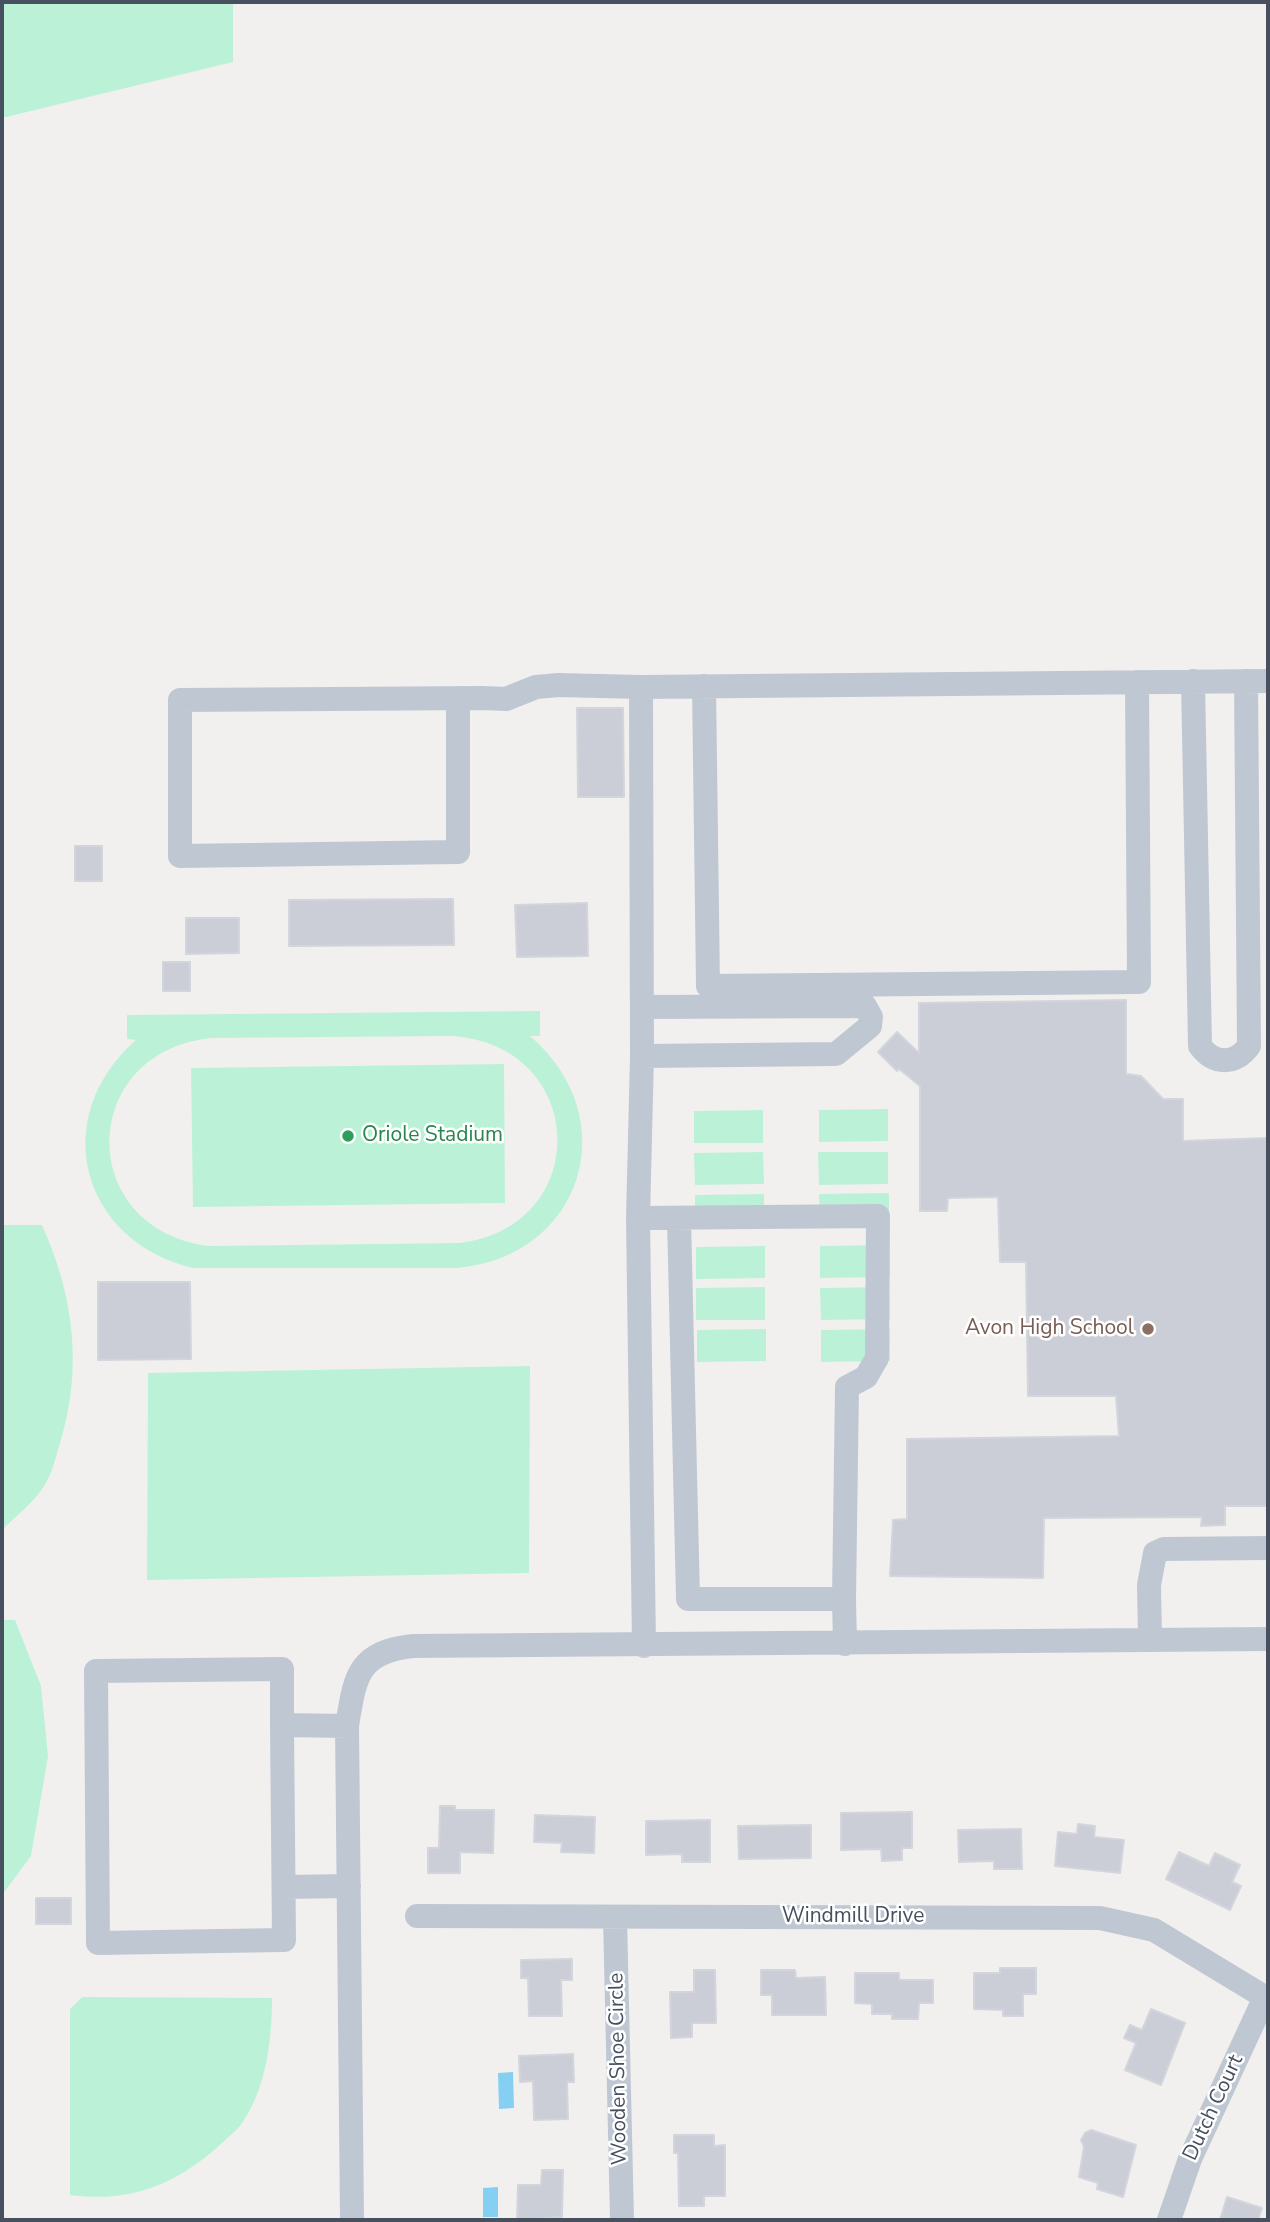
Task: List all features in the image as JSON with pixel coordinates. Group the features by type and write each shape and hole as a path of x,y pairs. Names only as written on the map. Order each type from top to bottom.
{"street":[{"path":"458,698 458,852 180,856 180,700 458,698 506,699 536,687 559,685 640,687 1193,681 1257,681 1249,1046 1241,1057 1229,1060 1217,1060 1200,1046 1193,681"},
{"path":"704,686 708,986 1139,982 1137,682"},
{"path":"640,687 642,1056 638,1218 644,1646"},
{"path":"642,1007 865,1006 871,1017 870,1026 836,1054 642,1056"},
{"path":"638,1218 878,1216 877,1358 866,1377 847,1387 845,1644"},
{"path":"679,1219 682,1439 688,1599 844,1599"},
{"path":"643,1440 682,1439"},
{"path":"1150,1640 1151,1562 1155,1553 1164,1549 1268,1548"},
{"path":"352,2220 347,1726 353,1688 360,1670 369,1659 388,1648 413,1646 1268,1639"},
{"path":"282,1670 282,1725 284,1940 98,1943 96,1671 282,1670"},
{"path":"282,1725 347,1726"},
{"path":"284,1887 349,1886"},
{"name":"Windmill Drive","path":"417,1916 1100,1918 1154,1930 1267,1998"},
{"name":"Wooden Shoe Circle","path":"615,1918 622,2220"},
{"name":"Dutch Court","path":"1169,2220 1190,2159 1267,1998"}],"green space":[{"path":"2,2 233,2 233,62 2,118"},
{"path":"540,1011 540,1036 530,1036 560,1069 577,1105 582,1143 577,1179 561,1211 535,1239 500,1258 457,1268 193,1268 154,1254 124,1232 102,1204 89,1173 86,1139 92,1104 109,1071 136,1040 127,1039 127,1015","holes":["451,1036 496,1046 529,1069 550,1101 558,1136 553,1172 535,1205 504,1230 460,1243 209,1246 165,1233 134,1208 115,1176 110,1140 116,1105 136,1074 168,1050 212,1038"]},
{"name":"Oriole Stadium","path":"504,1064 505,1203 193,1207 191,1068"},
{"path":"888,1109 888,1141 819,1142 819,1110"},
{"path":"763,1110 763,1143 694,1143 694,1111"},
{"path":"763,1152 764,1184 695,1185 694,1153"},
{"path":"818,1152 888,1152 888,1184 819,1185"},
{"path":"889,1193 889,1225 820,1226 819,1194"},
{"path":"764,1194 764,1226 695,1227 695,1195"},
{"path":"2,1225 42,1225 62,1278 72,1332 73,1360 67,1415 50,1475 36,1497 2,1530"},
{"path":"889,1245 890,1277 820,1278 820,1246"},
{"path":"765,1246 765,1278 696,1279 696,1247"},
{"path":"765,1287 765,1320 696,1320 696,1288"},
{"path":"889,1287 890,1319 821,1320 820,1288"},
{"path":"766,1329 766,1361 697,1362 697,1330"},
{"path":"890,1329 890,1361 821,1362 821,1330"},
{"path":"530,1366 529,1573 147,1580 148,1373"},
{"path":"2,1620 15,1620 41,1686 48,1756 31,1856 2,1895"},
{"path":"82,1997 272,1998 271,2031 262,2081 240,2126 187,2170 151,2188 113,2196 70,2195 70,2009"}],"water":[{"path":"513,2072 514,2108 499,2109 498,2073"},
{"path":"498,2187 498,2217 483,2217 483,2188"}],"building":[{"path":"577,708 623,708 624,797 578,797"},
{"path":"75,846 102,846 102,881 75,881"},
{"path":"453,899 454,945 289,946 289,900"},
{"path":"587,903 588,956 517,957 515,905"},
{"path":"186,918 239,918 239,953 186,954"},
{"path":"163,962 190,962 190,991 163,991"},
{"name":"Avon High School","path":"1126,1000 1126,1074 1141,1076 1163,1099 1183,1099 1183,1141 1268,1138 1268,1506 1225,1506 1225,1525 1201,1526 1202,1517 1044,1518 1043,1578 890,1576 893,1520 907,1519 907,1439 1119,1436 1116,1396 1028,1396 1026,1262 1000,1262 998,1197 948,1198 947,1211 920,1211 920,1086 899,1069 897,1071 878,1052 897,1032 919,1053 919,1003"},
{"path":"98,1282 190,1282 191,1359 98,1360"},
{"path":"440,1806 455,1806 455,1810 494,1810 493,1853 460,1852 460,1873 428,1873 428,1848 439,1848"},
{"path":"912,1812 912,1848 902,1848 902,1860 882,1861 881,1849 841,1850 841,1813"},
{"path":"535,1815 595,1817 594,1853 561,1852 562,1843 534,1842"},
{"path":"710,1820 710,1862 682,1862 682,1854 646,1855 646,1821"},
{"path":"1078,1824 1095,1826 1094,1837 1124,1840 1120,1873 1055,1866 1058,1832 1077,1834"},
{"path":"811,1825 811,1858 739,1859 738,1826"},
{"path":"1021,1829 1022,1869 994,1869 994,1861 959,1862 958,1830"},
{"path":"1179,1852 1209,1866 1215,1853 1240,1865 1232,1882 1241,1886 1230,1910 1166,1879"},
{"path":"36,1898 71,1898 71,1924 36,1924"},
{"path":"572,1959 572,1980 561,1980 562,2016 529,2016 528,1978 521,1978 521,1960"},
{"path":"1000,1968 1036,1968 1036,1994 1023,1994 1023,2016 1003,2016 1003,2010 974,2009 974,1973 1000,1973"},
{"path":"694,1970 715,1970 716,2023 692,2023 692,2037 671,2038 670,1992 694,1992"},
{"path":"761,1970 795,1970 796,1978 825,1977 826,2015 772,2015 772,1995 761,1995"},
{"path":"855,1973 899,1973 899,1980 933,1980 933,2003 919,2003 918,2019 892,2019 892,2014 872,2014 872,2004 855,2003"},
{"path":"1151,2009 1185,2023 1161,2085 1125,2070 1136,2043 1124,2038 1130,2025 1142,2030"},
{"path":"573,2054 574,2082 567,2082 568,2119 534,2120 533,2081 520,2082 519,2056"},
{"path":"1091,2130 1136,2145 1123,2197 1097,2189 1098,2183 1079,2177 1084,2147 1081,2140 1085,2133"},
{"path":"674,2135 714,2135 714,2146 725,2145 725,2196 704,2196 704,2206 679,2206 678,2153 674,2153"},
{"path":"542,2170 563,2170 562,2217 517,2220 518,2185 541,2185"},
{"path":"1227,2197 1262,2208 1258,2220 1220,2220"}],"place":[{"name":"Oriole Stadium","path":"348,1136"},
{"name":"Avon High School","path":"1148,1329"}]}
